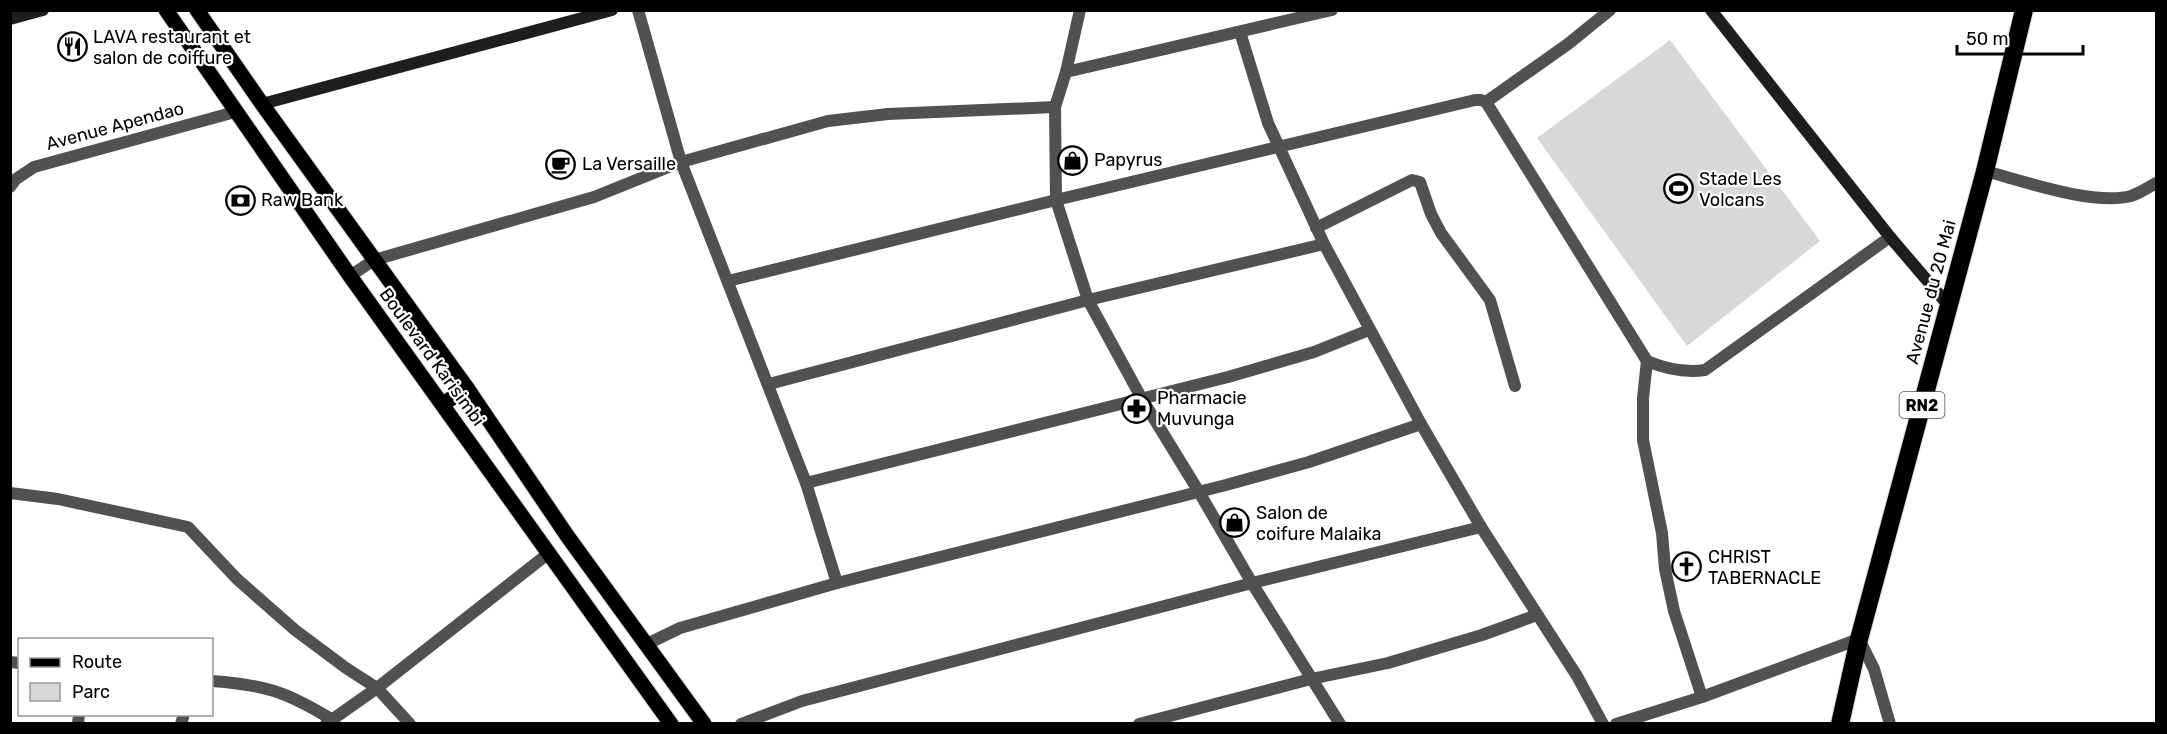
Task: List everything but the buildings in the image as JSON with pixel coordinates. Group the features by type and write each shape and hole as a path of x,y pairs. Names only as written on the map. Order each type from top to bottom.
{"highway":[{"name":"Avenue du 20 Mai","path":"1840,723 1859,639 1949,306 2024,10"}],"main road":[{"name":"Boulevard Karisimbi","path":"166,10 350,276 670,723"},
{"path":"197,10 467,388 568,537 704,723"},
{"path":"443,404 467,388"}],"street":[{"path":"10,19 43,10"},
{"path":"262,104 612,10"},
{"path":"638,10 681,162 806,483 837,583"},
{"path":"1080,10 1066,72 1055,107 1056,200 1088,300 1142,399 1252,583 1340,723"},
{"path":"1066,72 1332,10"},
{"path":"728,281 1476,100 1486,102 1568,45 1610,10"},
{"path":"1711,10 1890,237 1949,306"},
{"path":"1240,32 1268,123 1324,244 1421,424 1481,526 1577,676 1604,723"},
{"path":"1486,102 1647,361 1643,398 1643,440 1662,533 1665,569 1674,611 1702,696"},
{"path":"350,276 374,260 594,197 681,162 828,121 888,114 1055,107"},
{"name":"Avenue Apendao","path":"10,187 16,179 34,167 235,112"},
{"path":"1984,171 2079,195 2109,198 2132,196 2157,183"},
{"path":"1316,228 1412,180 1420,182 1431,214 1441,233 1490,300 1515,386"},
{"path":"1647,361 1677,370 1705,370 1890,237"},
{"path":"769,384 1088,300 1324,244"},
{"path":"806,483 1142,399 1314,352 1370,330"},
{"path":"647,644 680,628 837,583 1199,492 1309,462 1421,424"},
{"path":"10,493 58,499 188,527 237,579 296,630 377,688 410,723"},
{"path":"741,723 802,701 1252,583 1481,526"},
{"path":"213,681 269,688 303,702 328,721 377,688 549,553"},
{"path":"1139,723 1311,679 1388,663 1482,635 1537,615"},
{"path":"1616,723 1702,696 1859,639 1874,669 1890,723"}],"green space":[{"name":"Stade Les Volcans","path":"1670,40 1820,241 1687,346 1537,138"}],"place":[{"name":"LAVA restaurant et salon de coiffure","path":"72,47"},
{"name":"Papyrus","path":"1073,160"},
{"name":"La Versaille","path":"561,164"},
{"name":"Stade Les Volcans","path":"1678,189"},
{"name":"Raw Bank","path":"240,200"},
{"name":"Pharmacie Muvunga","path":"1136,408"},
{"name":"Salon de coifure Malaika","path":"1235,523"},
{"name":"CHRIST TABERNACLE","path":"1687,567"}]}
